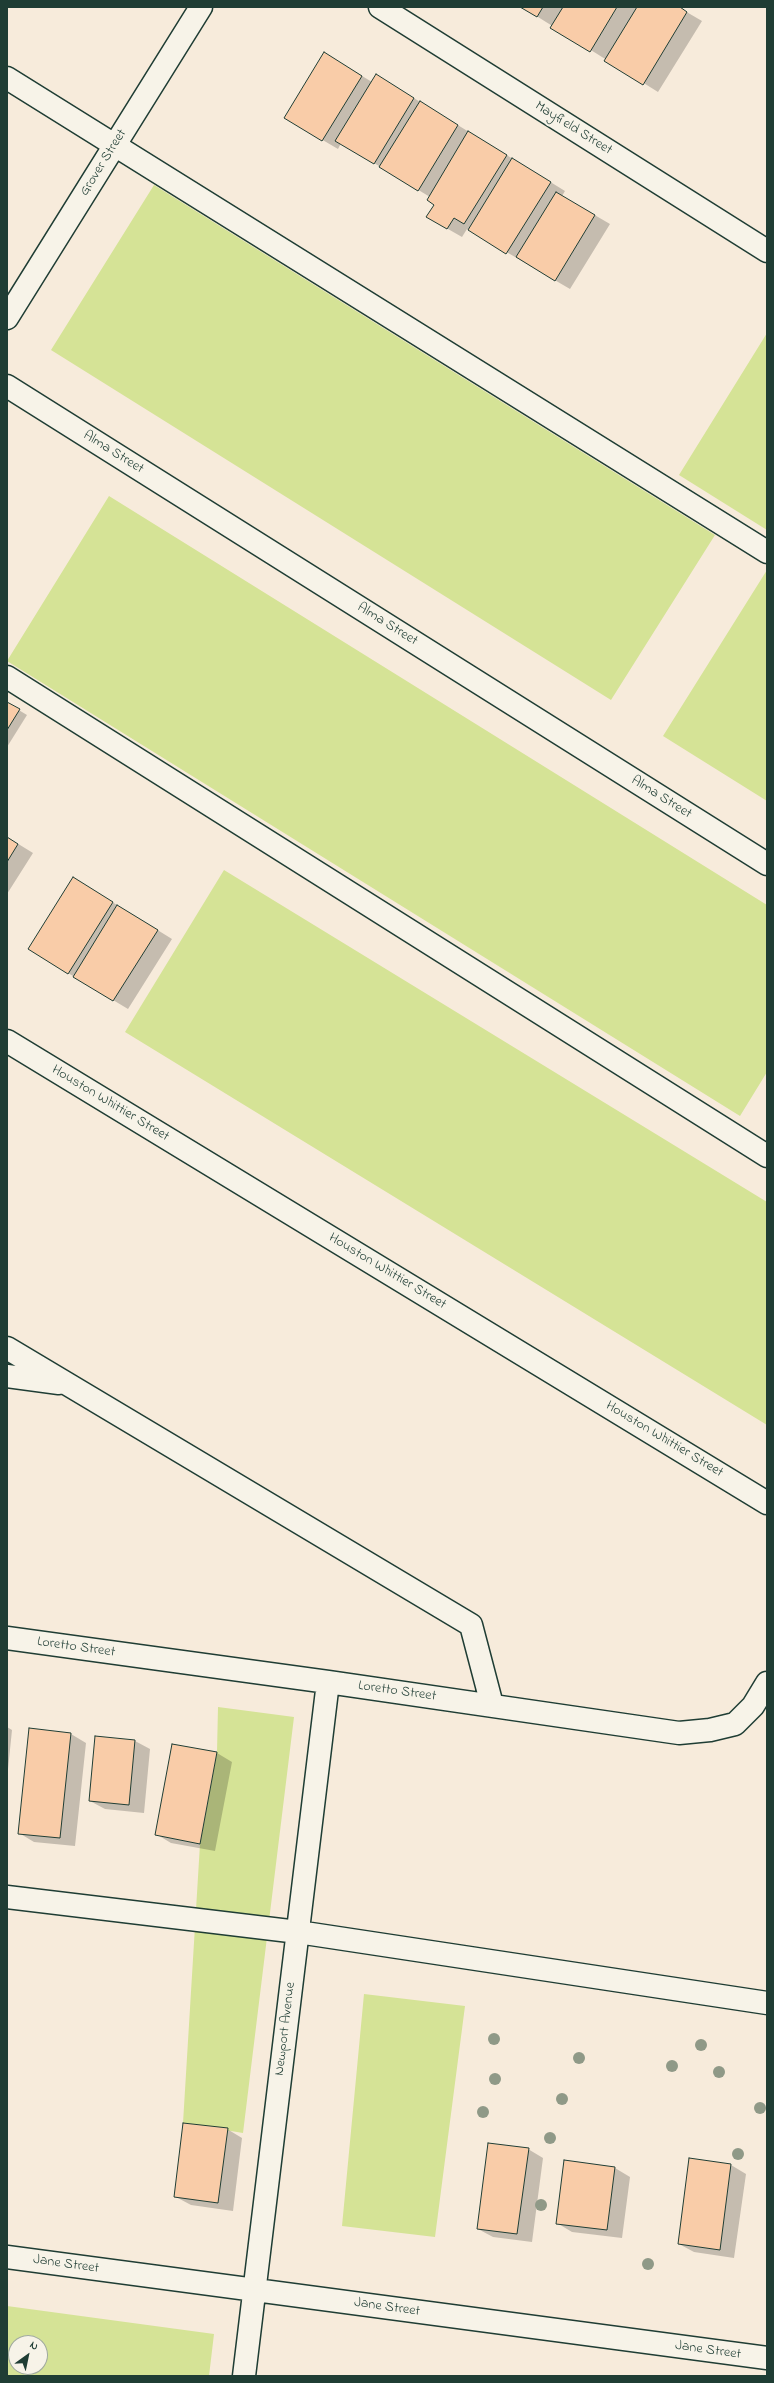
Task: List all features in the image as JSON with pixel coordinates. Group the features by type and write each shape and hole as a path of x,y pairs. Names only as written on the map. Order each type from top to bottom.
{"street":[{"name":"Grover Street","path":"7,318 201,7"},
{"name":"Mayfield Street","path":"380,7 767,251"},
{"path":"7,78 116,144 767,552"},
{"name":"Alma Street","path":"7,386 767,864"},
{"path":"7,677 767,1156"},
{"name":"Houston Whittier Street","path":"7,1041 767,1503"},
{"path":"7,1348 471,1625 492,1705"},
{"path":"7,1376 68,1384"},
{"name":"Loretto Street","path":"7,1638 492,1705 679,1733 710,1730 735,1724 753,1706 767,1683"},
{"name":"Newport Avenue","path":"244,2376 328,1682"},
{"path":"7,1897 298,1932 767,2003"},
{"name":"Jane Street","path":"7,2257 767,2358"}],"green space":[{"path":"154,185 715,535 611,700 51,350"},
{"path":"767,333 767,530 679,475"},
{"path":"109,496 767,905 767,1072 740,1116 7,661"},
{"path":"767,570 767,801 663,736"},
{"path":"224,870 767,1202 767,1425 125,1032"},
{"path":"218,1707 294,1717 243,2133 183,2123 200,1844 217,1752"},
{"path":"364,1994 465,2006 435,2237 342,2226"},
{"path":"7,2306 214,2334 209,2376 7,2376"}],"building":[{"path":"520,7 543,7 537,17"},
{"path":"563,7 617,7 590,52 550,28"},
{"path":"637,7 680,7 687,12 643,85 604,61"},
{"path":"324,52 362,76 322,141 284,118"},
{"path":"376,74 414,98 374,164 335,141"},
{"path":"420,101 458,125 418,191 379,167"},
{"path":"468,131 507,155 464,224 454,218 447,229 426,217 434,205 427,200"},
{"path":"512,158 551,182 506,254 468,230"},
{"path":"556,192 595,215 555,281 516,257"},
{"path":"7,702 20,709 7,730"},
{"path":"7,837 18,844 7,862"},
{"path":"73,877 113,902 68,974 28,949"},
{"path":"117,905 158,930 113,1001 73,977"},
{"path":"29,1728 71,1733 60,1838 18,1834"},
{"path":"95,1736 135,1740 129,1805 89,1801"},
{"path":"172,1744 217,1752 200,1844 155,1835"},
{"path":"183,2123 228,2128 218,2203 174,2197"},
{"path":"488,2143 529,2148 517,2234 477,2229"},
{"path":"689,2158 731,2164 720,2250 678,2244"},
{"path":"564,2160 615,2167 607,2230 556,2224"}]}
